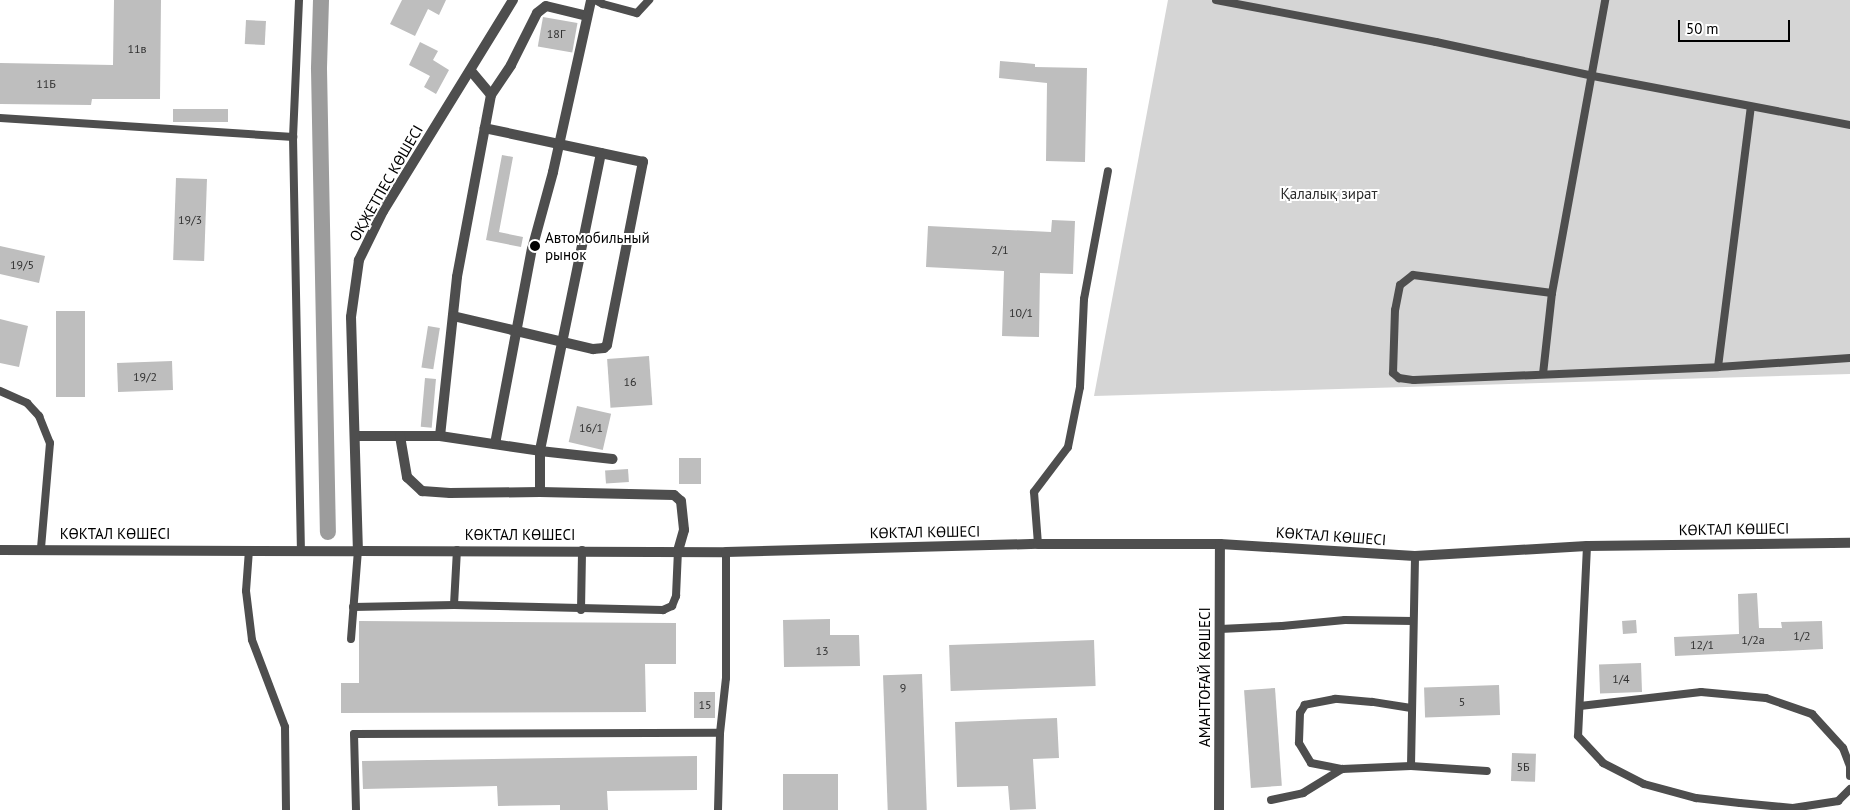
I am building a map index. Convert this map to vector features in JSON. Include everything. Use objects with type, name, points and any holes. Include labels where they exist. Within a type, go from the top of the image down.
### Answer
[{"type":"street","name":"ОҚЖЕТПЕС КӨШЕСІ","points":[[358,551],[351,317],[359,260],[383,211],[513,0]]},
{"type":"street","points":[[495,444],[532,249],[559,142],[591,0]]},
{"type":"street","points":[[440,436],[457,277],[491,95],[511,66],[537,13],[546,6],[587,16]]},
{"type":"street","points":[[471,70],[491,95]]},
{"type":"street","points":[[453,316],[563,343],[593,349],[604,348],[607,345],[643,162],[559,142],[485,128]]},
{"type":"street","points":[[540,492],[540,450],[601,153]]},
{"type":"street","points":[[355,436],[440,436],[613,459]]},
{"type":"street","points":[[400,436],[407,477],[422,491],[450,493],[540,492],[674,495],[681,501],[684,530],[678,551]]},
{"type":"street","name":"КӨКТАЛ КӨШЕСІ","points":[[0,550],[301,549],[358,551],[582,550],[726,552],[1038,544],[1220,544],[1415,556],[1587,546],[1850,543]]},
{"type":"street","name":"АМАНТОҒАЙ КӨШЕСІ","points":[[1219,810],[1220,544]]},
{"type":"lane","points":[[300,0],[293,137],[301,549]]},
{"type":"lane","points":[[595,0],[638,13],[649,0]]},
{"type":"lane","points":[[1216,0],[1436,42],[1593,76],[1850,125]]},
{"type":"lane","points":[[1543,374],[1552,293],[1593,76],[1605,0]]},
{"type":"lane","points":[[1718,367],[1752,107]]},
{"type":"lane","points":[[0,118],[293,137]]},
{"type":"lane","points":[[1038,544],[1034,492],[1068,447],[1080,387],[1084,299],[1108,171]]},
{"type":"lane","points":[[1552,293],[1413,275],[1400,286],[1395,310],[1393,373],[1399,378],[1414,380],[1718,367],[1850,358]]},
{"type":"lane","points":[[0,391],[27,404],[40,416],[50,443],[40,549]]},
{"type":"lane","points":[[1587,546],[1578,736],[1603,763],[1644,784],[1696,798],[1793,808],[1838,800],[1850,789]]},
{"type":"lane","points":[[249,550],[246,591],[252,640],[285,727],[286,810]]},
{"type":"lane","points":[[454,605],[457,550]]},
{"type":"lane","points":[[581,610],[582,550]]},
{"type":"lane","points":[[351,639],[358,551]]},
{"type":"lane","points":[[353,607],[454,605],[581,610],[663,610],[672,606],[676,596],[678,551]]},
{"type":"lane","points":[[718,810],[720,732],[726,678],[726,552]]},
{"type":"lane","points":[[1412,766],[1411,708],[1415,556]]},
{"type":"lane","points":[[1220,628],[1282,626],[1345,620],[1414,621]]},
{"type":"lane","points":[[1580,706],[1701,692],[1766,698],[1812,714],[1842,748],[1850,766],[1850,776]]},
{"type":"lane","points":[[1411,708],[1335,699],[1305,705],[1300,713],[1299,743],[1312,763],[1342,768],[1412,766],[1487,771]]},
{"type":"lane","points":[[356,810],[354,734],[720,732]]},
{"type":"lane","points":[[1271,800],[1303,793],[1342,768]]},
{"type":"green space","name":"Қалалық зират","points":[[1168,0],[1850,0],[1850,374],[1094,396]]},
{"type":"building","points":[[114,0],[161,0],[160,99],[92,99],[91,105],[0,104],[0,63],[113,65]]},
{"type":"building","points":[[402,0],[446,0],[439,15],[428,9],[415,36],[390,24]]},
{"type":"building","points":[[543,17],[577,23],[572,53],[538,47]]},
{"type":"building","points":[[246,20],[266,21],[265,45],[245,44]]},
{"type":"building","points":[[420,42],[438,51],[433,60],[449,70],[436,94],[424,87],[430,76],[409,65]]},
{"type":"building","points":[[1000,61],[1035,64],[1035,67],[1087,68],[1085,162],[1046,161],[1047,83],[999,78]]},
{"type":"building","points":[[173,109],[228,109],[228,122],[173,122]]},
{"type":"building","points":[[502,155],[513,157],[499,232],[523,237],[521,247],[486,240]]},
{"type":"building","points":[[176,178],[207,179],[204,261],[173,260]]},
{"type":"building","points":[[1052,220],[1075,221],[1073,274],[1040,273],[1039,337],[1002,336],[1004,271],[926,267],[928,226],[1051,232]]},
{"type":"building","points":[[0,246],[45,256],[39,283],[0,274]]},
{"type":"building","points":[[56,311],[85,311],[85,397],[56,397]]},
{"type":"building","points":[[0,319],[28,326],[19,367],[0,363]]},
{"type":"building","points":[[428,326],[440,328],[433,369],[421,367]]},
{"type":"building","points":[[649,356],[652,405],[611,408],[607,359]]},
{"type":"building","points":[[172,361],[173,390],[118,392],[117,363]]},
{"type":"building","points":[[425,378],[436,379],[432,428],[421,427]]},
{"type":"building","points":[[577,406],[611,414],[603,450],[569,442]]},
{"type":"building","points":[[679,458],[701,458],[701,484],[679,484]]},
{"type":"building","points":[[628,469],[629,482],[606,484],[605,471]]},
{"type":"building","points":[[1757,593],[1759,628],[1782,628],[1781,622],[1822,621],[1823,649],[1675,656],[1674,637],[1739,634],[1738,594]]},
{"type":"building","points":[[830,619],[830,635],[859,635],[860,666],[784,667],[783,620]]},
{"type":"building","points":[[1636,620],[1637,633],[1623,634],[1622,621]]},
{"type":"building","points":[[359,621],[676,623],[676,664],[645,664],[646,712],[341,713],[341,683],[359,683]]},
{"type":"building","points":[[1094,640],[1096,686],[951,691],[949,645]]},
{"type":"building","points":[[1641,663],[1642,692],[1600,693],[1599,664]]},
{"type":"building","points":[[922,674],[927,810],[888,810],[883,675]]},
{"type":"building","points":[[1499,685],[1500,715],[1425,718],[1424,688]]},
{"type":"building","points":[[1275,688],[1282,786],[1251,788],[1244,690]]},
{"type":"building","points":[[694,692],[715,692],[715,718],[694,718]]},
{"type":"building","points":[[1057,718],[1059,758],[1033,759],[1036,809],[1010,810],[1008,786],[957,787],[955,722]]},
{"type":"building","points":[[1512,753],[1536,754],[1535,782],[1511,781]]},
{"type":"building","points":[[697,756],[697,790],[607,791],[608,810],[560,810],[560,805],[498,806],[497,786],[363,789],[362,761]]},
{"type":"building","points":[[783,774],[838,774],[838,810],[783,810]]},
{"type":"waterway","points":[[321,0],[319,69],[328,532]]},
{"type":"place","name":"Автомобильный рынок","points":[[535,246]]}]
